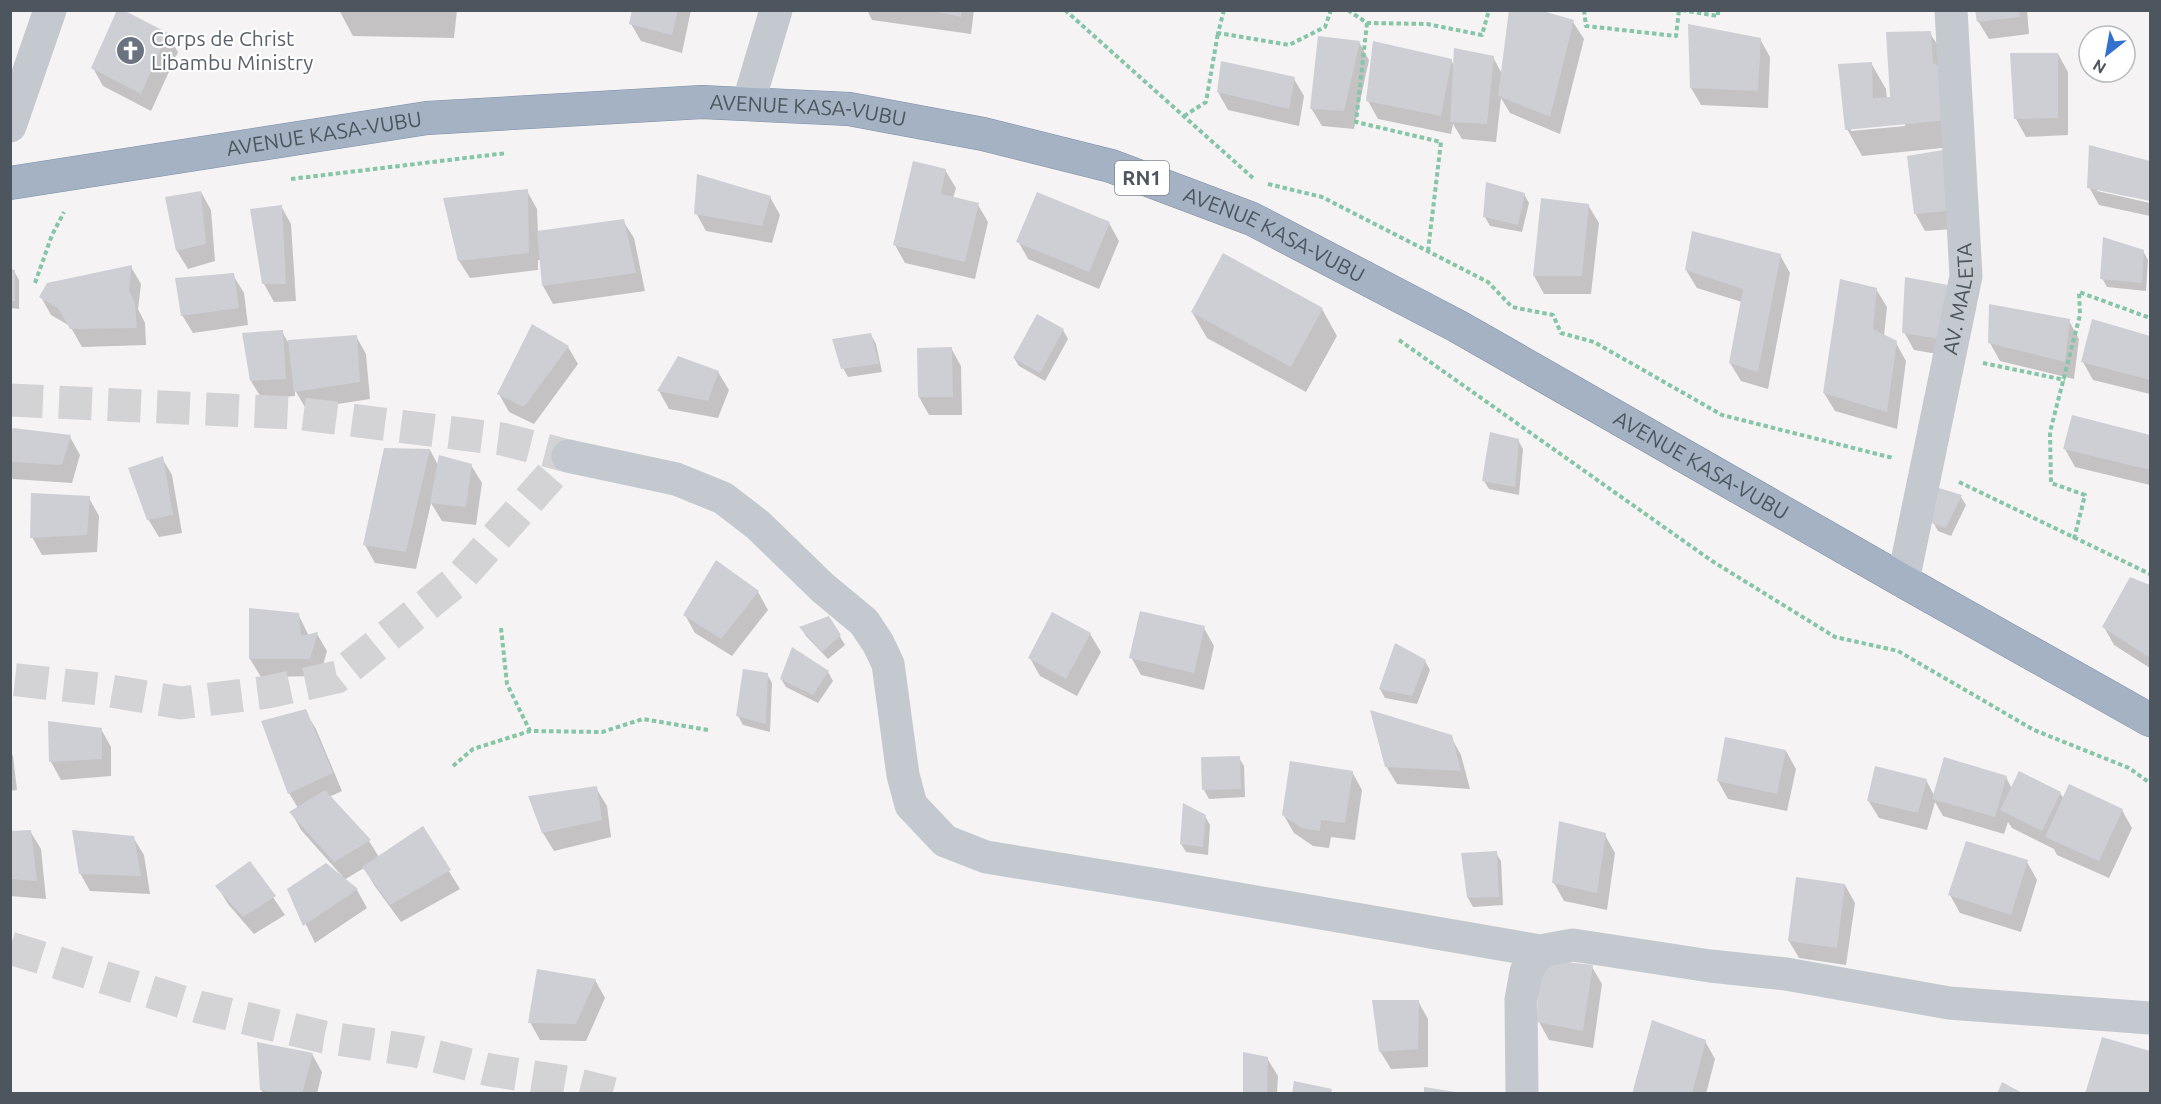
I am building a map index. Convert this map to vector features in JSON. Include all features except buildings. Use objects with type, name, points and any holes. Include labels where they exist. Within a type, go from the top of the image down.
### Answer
[{"type":"highway","name":"AVENUE KASA-VUBU","points":[[10,183],[427,118],[702,102],[849,109],[983,134],[1111,166],[1252,219],[1457,326],[2151,720]]},
{"type":"street","points":[[10,126],[50,10]]},
{"type":"street","points":[[748,104],[776,10]]},
{"type":"street","name":"AV. MALETA","points":[[1903,581],[1966,276],[1951,10]]},
{"type":"street","points":[[568,456],[676,479],[723,498],[758,525],[823,588],[864,622],[888,664],[903,775],[911,805],[945,841],[986,857],[1540,951],[1573,945],[1710,966],[1786,974],[1949,1003],[2151,1018]]},
{"type":"street","points":[[1522,1094],[1521,1000],[1526,972],[1540,951]]},
{"type":"path","points":[[1065,10],[1256,181]]},
{"type":"path","points":[[1184,116],[1206,102],[1224,10]]},
{"type":"path","points":[[1218,33],[1288,45],[1325,27],[1330,10]]},
{"type":"path","points":[[1348,10],[1367,23],[1427,24],[1482,35],[1490,10]]},
{"type":"path","points":[[1584,10],[1586,26],[1676,36],[1681,10],[1718,16],[1718,10]]},
{"type":"path","points":[[1367,23],[1356,122],[1441,142],[1428,251]]},
{"type":"path","points":[[282,180],[507,153]]},
{"type":"path","points":[[1267,184],[1322,197],[1488,282],[1512,308],[1553,315],[1561,333],[1594,342],[1722,415],[1926,466],[2151,574]]},
{"type":"path","points":[[35,283],[52,235],[67,205]]},
{"type":"path","points":[[2074,539],[2085,495],[2051,483],[2050,432],[2080,315],[2079,292],[2151,318]]},
{"type":"path","points":[[1398,339],[1712,561],[1835,637],[1898,651],[2034,730],[2128,768],[2151,783]]},
{"type":"path","points":[[1975,361],[2064,380]]},
{"type":"path","points":[[501,628],[507,684],[530,731]]},
{"type":"path","points":[[453,766],[473,749],[530,731],[602,732],[643,720],[708,730]]},
{"type":"tunnel","points":[[10,400],[295,413],[502,439],[568,456],[459,579],[337,677],[268,692],[181,703],[99,689],[10,679]]},
{"type":"tunnel","points":[[10,948],[199,1007],[324,1037],[415,1051],[490,1070],[566,1082],[615,1094]]},
{"type":"place","name":"Corps de Christ Libambu Ministry","points":[[130,51]]}]
